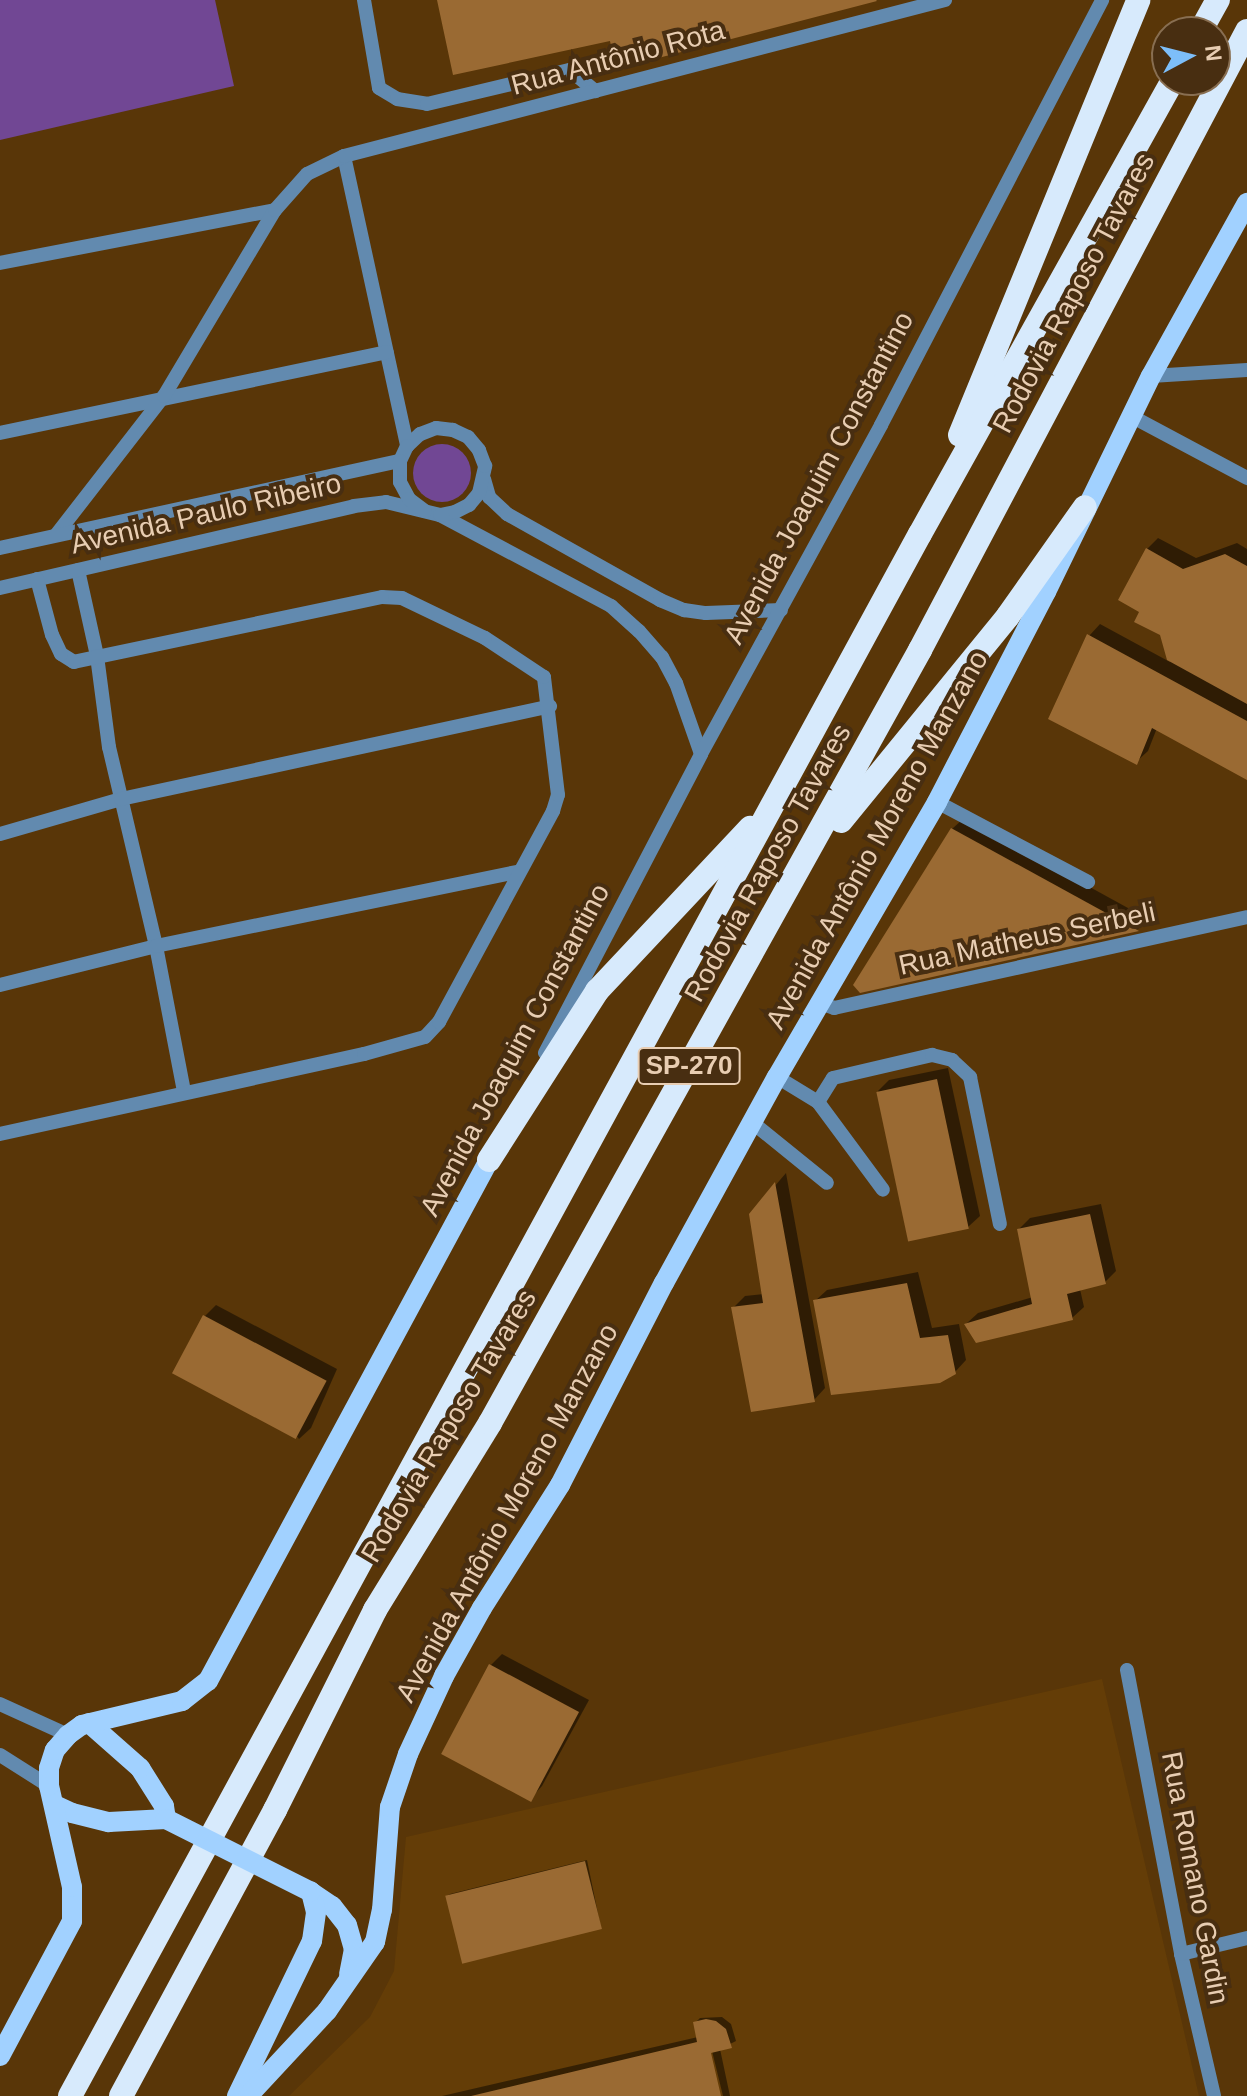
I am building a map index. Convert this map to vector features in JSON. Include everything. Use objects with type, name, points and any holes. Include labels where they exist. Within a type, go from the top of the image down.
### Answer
[{"type":"highway","points":[[920,534],[1138,0]]},
{"type":"highway","name":"Rodovia Raposo Tavares","points":[[121,2096],[275,1810],[375,1610],[490,1423],[920,650],[1247,31]]},
{"type":"highway","name":"Rodovia Raposo Tavares","points":[[70,2096],[771,806],[1164,96]]},
{"type":"highway","points":[[706,1036],[854,801],[1008,616],[1085,507]]},
{"type":"highway","points":[[489,1160],[597,991],[771,806]]},
{"type":"main road","name":"Avenida Antônio Moreno Manzano","points":[[248,2096],[327,2011],[375,1942],[382,1910],[390,1807],[408,1754],[444,1676],[482,1608],[560,1485],[664,1283],[777,1077],[937,802],[1046,592],[1151,376],[1247,203]]},
{"type":"main road","name":"Avenida Joaquim Constantino","points":[[68,1735],[89,1723],[182,1701],[208,1681],[489,1160]]},
{"type":"main road","points":[[52,1796],[90,1819],[109,1822],[166,1819],[164,1806],[140,1768],[89,1723]]},
{"type":"main road","points":[[0,2056],[72,1921],[72,1887],[52,1796],[52,1759],[68,1735]]},
{"type":"main road","name":"Avenida Antônio Moreno Manzano","points":[[166,1819],[311,1892],[332,1906],[352,1937],[355,1961],[348,1979]]},
{"type":"main road","points":[[237,2096],[312,1941],[316,1912],[311,1892]]},
{"type":"street","points":[[364,0],[379,88],[397,99],[427,104],[570,70],[595,91]]},
{"type":"street","name":"Rua Antônio Rota","points":[[275,210],[307,174],[344,156],[945,0]]},
{"type":"street","name":"Avenida Joaquim Constantino","points":[[489,1160],[1102,0]]},
{"type":"street","points":[[344,156],[407,446]]},
{"type":"street","points":[[0,263],[275,210]]},
{"type":"street","points":[[56,535],[164,396],[275,210]]},
{"type":"street","points":[[0,433],[164,396],[387,352]]},
{"type":"street","points":[[1151,376],[1247,370]]},
{"type":"street","points":[[1131,416],[1247,478]]},
{"type":"street","points":[[484,479],[469,505],[432,513],[409,499],[400,482],[400,461],[407,446],[428,431],[453,430],[468,437],[479,450],[485,466],[484,479],[489,497],[507,514],[660,600],[684,610],[706,613],[781,610]]},
{"type":"street","points":[[0,548],[400,461]]},
{"type":"street","name":"Avenida Paulo Ribeiro","points":[[0,588],[354,506],[386,502],[432,513],[611,606],[662,657],[676,683],[701,754]]},
{"type":"street","points":[[78,570],[97,656],[109,747],[156,946],[184,1092]]},
{"type":"street","points":[[0,1134],[425,1037],[439,1022],[558,795],[550,706],[544,677],[538,670],[485,638],[395,596],[74,662],[61,654],[37,579]]},
{"type":"street","points":[[0,834],[121,799],[550,706]]},
{"type":"street","points":[[937,802],[1088,882]]},
{"type":"street","points":[[0,985],[156,946],[518,872]]},
{"type":"street","name":"Rua Matheus Serbeli","points":[[819,1003],[834,1008],[1247,917]]},
{"type":"street","points":[[818,1102],[833,1078],[932,1055],[952,1060],[970,1077],[1000,1224]]},
{"type":"street","points":[[777,1077],[818,1102],[883,1190]]},
{"type":"street","points":[[753,1123],[827,1183]]},
{"type":"street","name":"Rua Romano Gardin","points":[[1127,1670],[1181,1954],[1214,2096]]},
{"type":"street","points":[[0,1704],[68,1735]]},
{"type":"street","points":[[0,1755],[52,1796]]},
{"type":"street","points":[[1181,1954],[1247,1938]]},
{"type":"shaded area","points":[[0,0],[215,0],[234,86],[0,140]]},
{"type":"shaded area","points":[[442,444],[462,453],[471,473],[462,493],[442,502],[422,493],[413,473],[422,453]]},
{"type":"shaded area","points":[[1102,1679],[1199,2096],[289,2096],[370,2017],[394,1971],[406,1837]]},
{"type":"building","points":[[437,0],[877,1],[616,69],[610,41],[453,75]]},
{"type":"building","points":[[1146,548],[1183,569],[1225,554],[1247,566],[1247,704],[1167,660],[1160,635],[1134,622],[1139,612],[1118,600]]},
{"type":"building","points":[[1087,634],[1247,721],[1247,780],[1152,728],[1137,765],[1048,719]]},
{"type":"building","points":[[951,828],[1139,931],[860,993],[853,985]]},
{"type":"building","points":[[937,1079],[969,1229],[908,1242],[876,1092]]},
{"type":"building","points":[[775,1182],[815,1402],[751,1412],[731,1307],[763,1303],[749,1214]]},
{"type":"building","points":[[1090,1214],[1106,1284],[1067,1294],[1073,1320],[976,1343],[964,1324],[1032,1304],[1017,1229]]},
{"type":"building","points":[[907,1283],[920,1338],[948,1335],[956,1374],[940,1383],[831,1395],[813,1300]]},
{"type":"building","points":[[203,1315],[327,1381],[296,1439],[172,1373]]},
{"type":"building","points":[[489,1664],[579,1712],[531,1802],[441,1754]]},
{"type":"building","points":[[585,1861],[602,1929],[462,1964],[445,1896]]},
{"type":"building","points":[[706,2019],[716,2021],[726,2029],[732,2048],[711,2053],[721,2096],[471,2096],[697,2042],[693,2022]]}]
